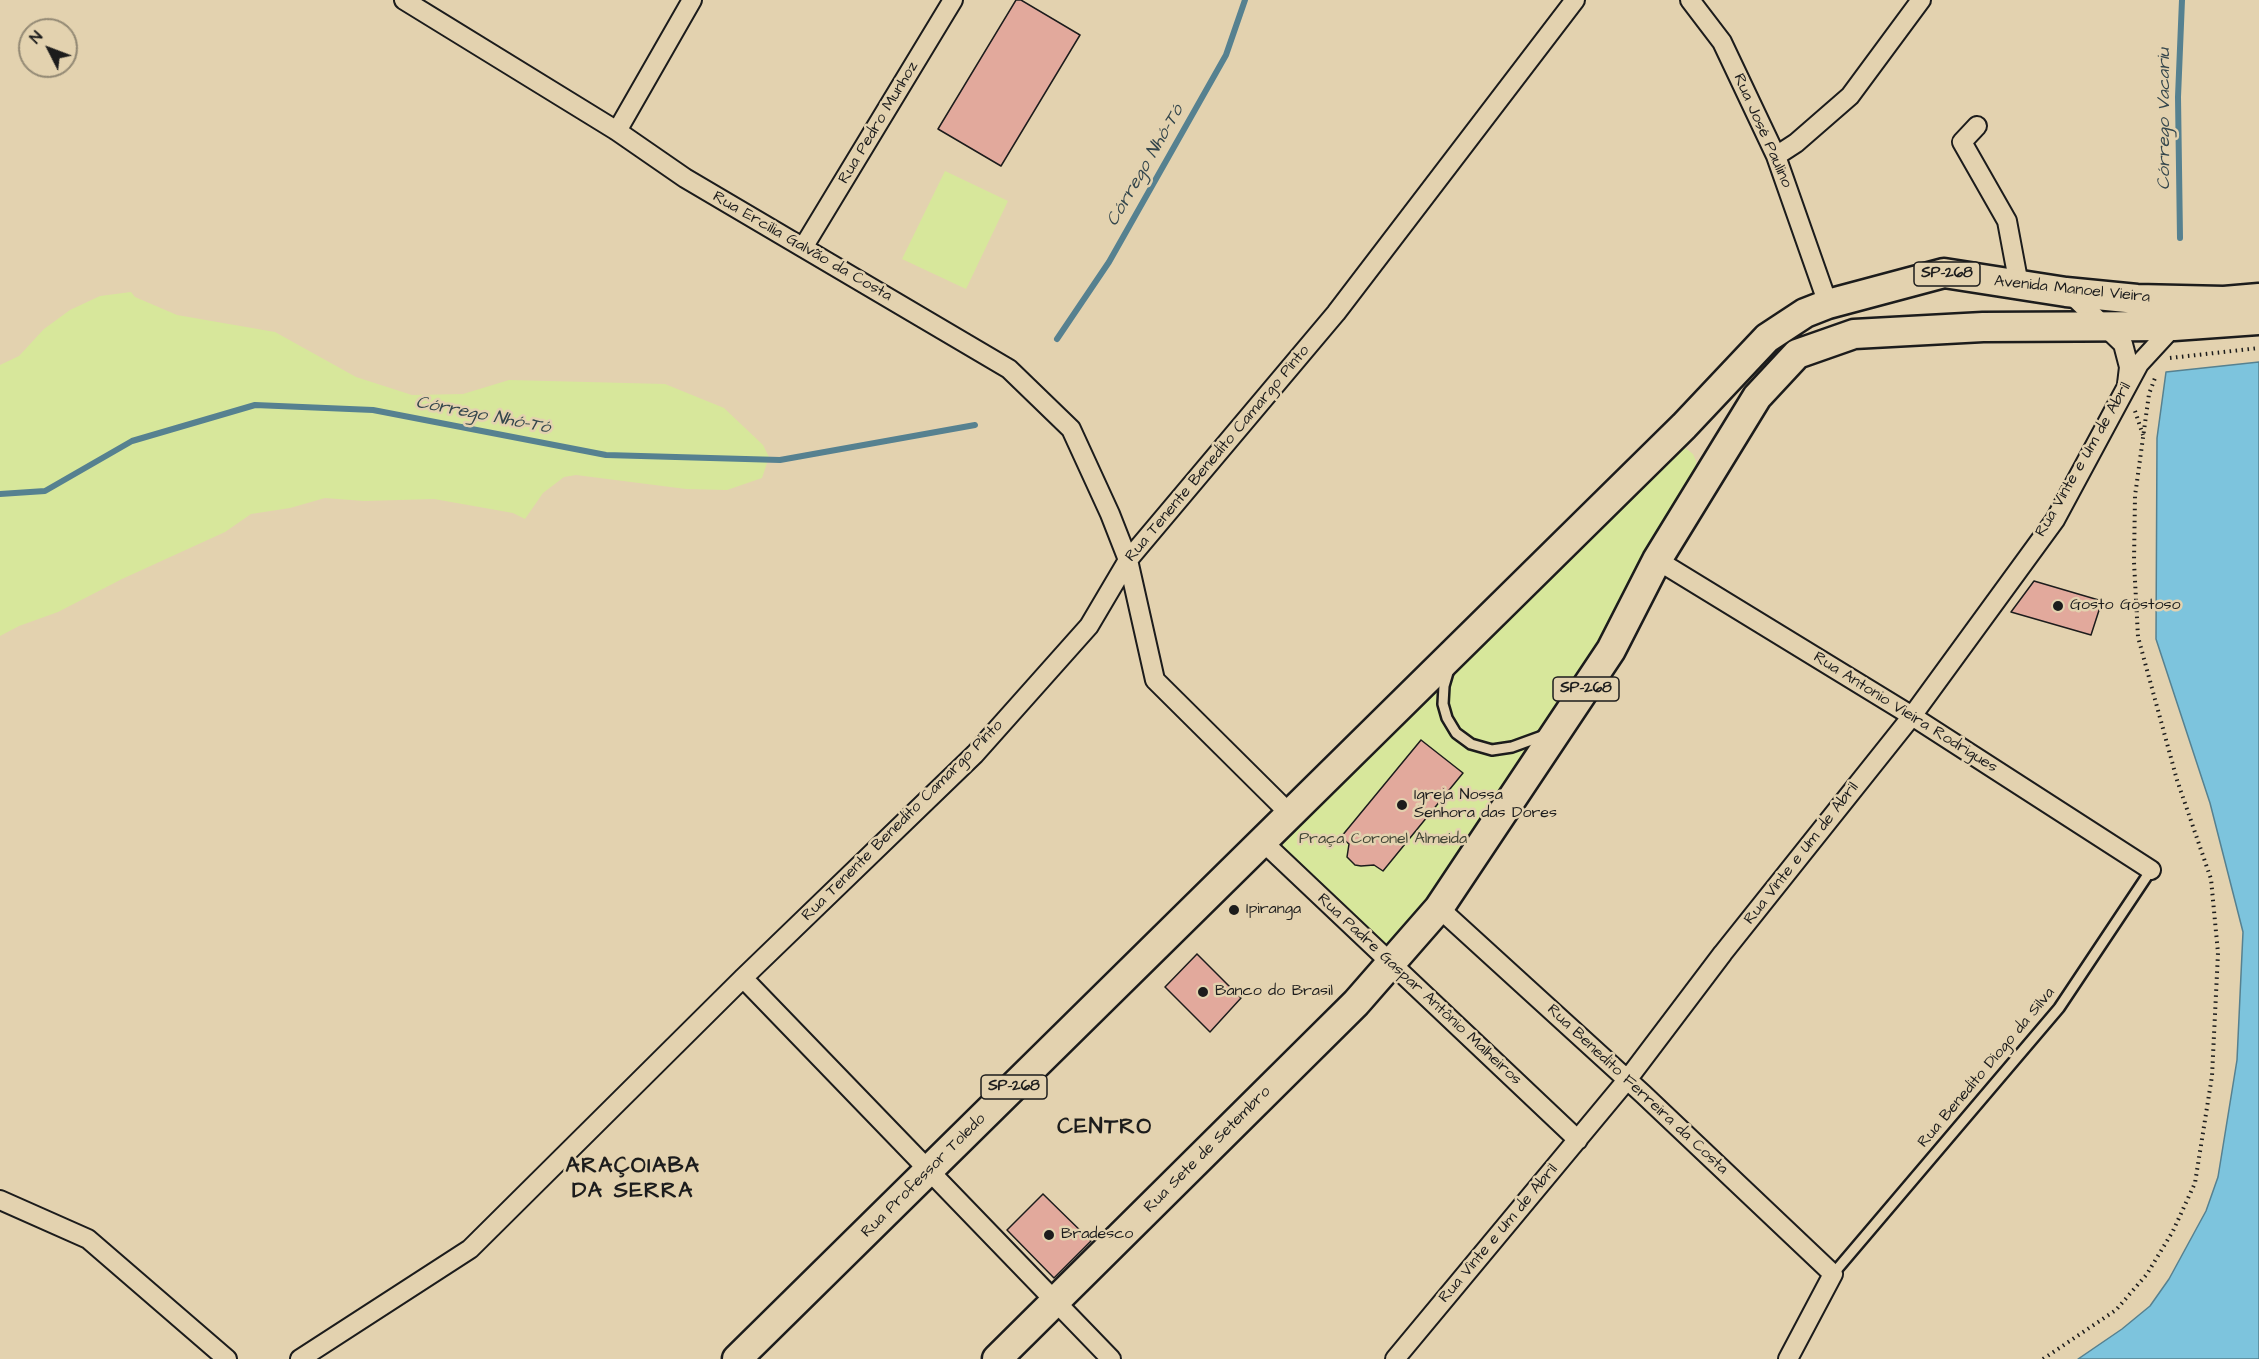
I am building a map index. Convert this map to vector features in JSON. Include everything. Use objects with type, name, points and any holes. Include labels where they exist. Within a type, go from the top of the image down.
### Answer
[{"type":"main road","name":"Avenida Manoel Vieira","points":[[1458,648],[1684,426],[1767,338],[1804,313],[1828,304],[1944,273],[2006,284],[2137,299],[2224,301],[2259,298]]},
{"type":"main road","points":[[1983,327],[1997,318],[2004,308],[2006,299],[2002,288],[2006,284]]},
{"type":"main road","name":"Avenida Manoel Vieira","points":[[1657,560],[1757,397],[1797,354],[1854,334],[1983,327],[2174,326],[2259,320]]},
{"type":"main road","name":"SP-268","points":[[1391,964],[1439,908],[1562,725],[1611,650],[1657,560]]},
{"type":"main road","name":"SP-268","points":[[1290,814],[1458,648]]},
{"type":"main road","name":"Rua Professor Toledo","points":[[737,1359],[1290,814]]},
{"type":"main road","name":"Rua Sete de Setembro","points":[[997,1359],[1356,1003],[1391,964]]},
{"type":"street","points":[[616,131],[692,0]]},
{"type":"street","name":"Rua Pedro Munhoz","points":[[804,246],[953,0]]},
{"type":"street","name":"Rua Tenente Benedito Camargo Pinto","points":[[300,1359],[470,1249],[743,978],[975,754],[1089,626],[1128,560],[1336,313],[1575,0]]},
{"type":"street","name":"Rua José Paulino","points":[[1690,0],[1722,42],[1776,156],[1828,304]]},
{"type":"street","points":[[1776,156],[1796,143],[1850,96],[1921,0]]},
{"type":"street","name":"Rua Ercilia Galvão da Costa","points":[[413,2],[616,131],[685,178],[804,246],[1009,369],[1071,429],[1110,514],[1128,560],[1155,680],[1290,814]]},
{"type":"street","points":[[1977,126],[1962,142],[2007,222],[2006,284]]},
{"type":"street","points":[[2066,292],[2078,300],[2123,344],[2129,367],[2127,386]]},
{"type":"street","name":"Rua Vinte e Um de Abril","points":[[1395,1359],[1627,1080],[1724,953],[1912,716],[2055,520],[2139,364],[2174,326]]},
{"type":"street","name":"Rua Antonio Vieira Rodrigues","points":[[1657,560],[1912,716],[2151,870]]},
{"type":"street","name":"Rua Padre Gaspar Antônio Malheiros","points":[[1262,840],[1578,1140]]},
{"type":"street","name":"Rua Benedito Ferreira da Costa","points":[[1439,908],[1627,1080],[1833,1274]]},
{"type":"street","points":[[743,978],[1111,1359]]},
{"type":"street","points":[[0,1200],[88,1239],[227,1359]]},
{"type":"street","points":[[1788,1359],[1833,1274]]},
{"type":"lane","points":[[1458,648],[1444,686],[1443,704],[1447,718],[1456,733],[1472,744],[1492,750],[1512,747],[1536,739],[1562,725]]},
{"type":"lane","name":"Rua Benedito Diogo da Silva","points":[[1833,1274],[2059,1008],[2151,870]]},
{"type":"path","points":[[2161,360],[2259,348]]},
{"type":"path","points":[[2043,1359],[2116,1310],[2152,1266],[2173,1232],[2195,1183],[2212,1076],[2218,953],[2211,879],[2177,780],[2138,637],[2134,562],[2135,496],[2150,394],[2157,371]]},
{"type":"green space","points":[[945,171],[1008,201],[966,289],[902,259]]},
{"type":"green space","points":[[131,292],[135,297],[177,315],[275,332],[356,377],[412,395],[463,394],[509,380],[665,384],[724,408],[763,445],[769,457],[762,478],[727,490],[686,489],[576,475],[564,477],[543,493],[525,519],[513,513],[434,499],[364,501],[325,498],[290,508],[251,514],[225,532],[122,579],[58,612],[19,626],[0,636],[0,365],[19,356],[44,329],[70,310],[100,296]]},
{"type":"green space","name":"Praça Coronel Almeida","points":[[1680,444],[1693,454],[1696,461],[1696,472],[1645,574],[1390,957],[1268,840]]},
{"type":"water","points":[[2259,362],[2259,1359],[2078,1359],[2122,1329],[2150,1306],[2169,1279],[2206,1211],[2218,1177],[2237,1060],[2243,932],[2210,803],[2156,639],[2157,438],[2166,372]]},
{"type":"building","points":[[1016,0],[1021,0],[1080,35],[1001,166],[938,129]]},
{"type":"building","name":"Gosto Gostoso","points":[[2034,581],[2102,601],[2091,635],[2011,612]]},
{"type":"building","name":"Igreja Nossa Senhora das Dores","points":[[1421,740],[1463,773],[1383,871],[1374,865],[1355,865],[1347,857],[1349,844],[1341,837]]},
{"type":"building","name":"Banco do Brasil","points":[[1197,954],[1241,998],[1210,1032],[1165,987]]},
{"type":"building","name":"Bradesco","points":[[1043,1194],[1091,1241],[1054,1278],[1007,1230]]},
{"type":"waterway","name":"Córrego Nhó-Tó","points":[[1057,339],[1109,262],[1226,55],[1245,0]]},
{"type":"waterway","name":"Córrego Vacariu","points":[[2180,238],[2178,97],[2182,0]]},
{"type":"waterway","name":"Córrego Nhó-Tó","points":[[0,494],[45,491],[132,441],[255,405],[373,410],[606,455],[780,460],[975,425]]},
{"type":"place","name":"Gosto Gostoso","points":[[2058,606]]},
{"type":"place","name":"Igreja Nossa Senhora das Dores","points":[[1402,805]]},
{"type":"place","name":"Ipiranga","points":[[1234,910]]},
{"type":"place","name":"Banco do Brasil","points":[[1203,992]]},
{"type":"place","name":"Bradesco","points":[[1049,1235]]},
{"type":"district","name":"CENTRO","points":[[1105,1128]]},
{"type":"district","name":"ARAÇOIABA DA SERRA","points":[[633,1180]]}]
